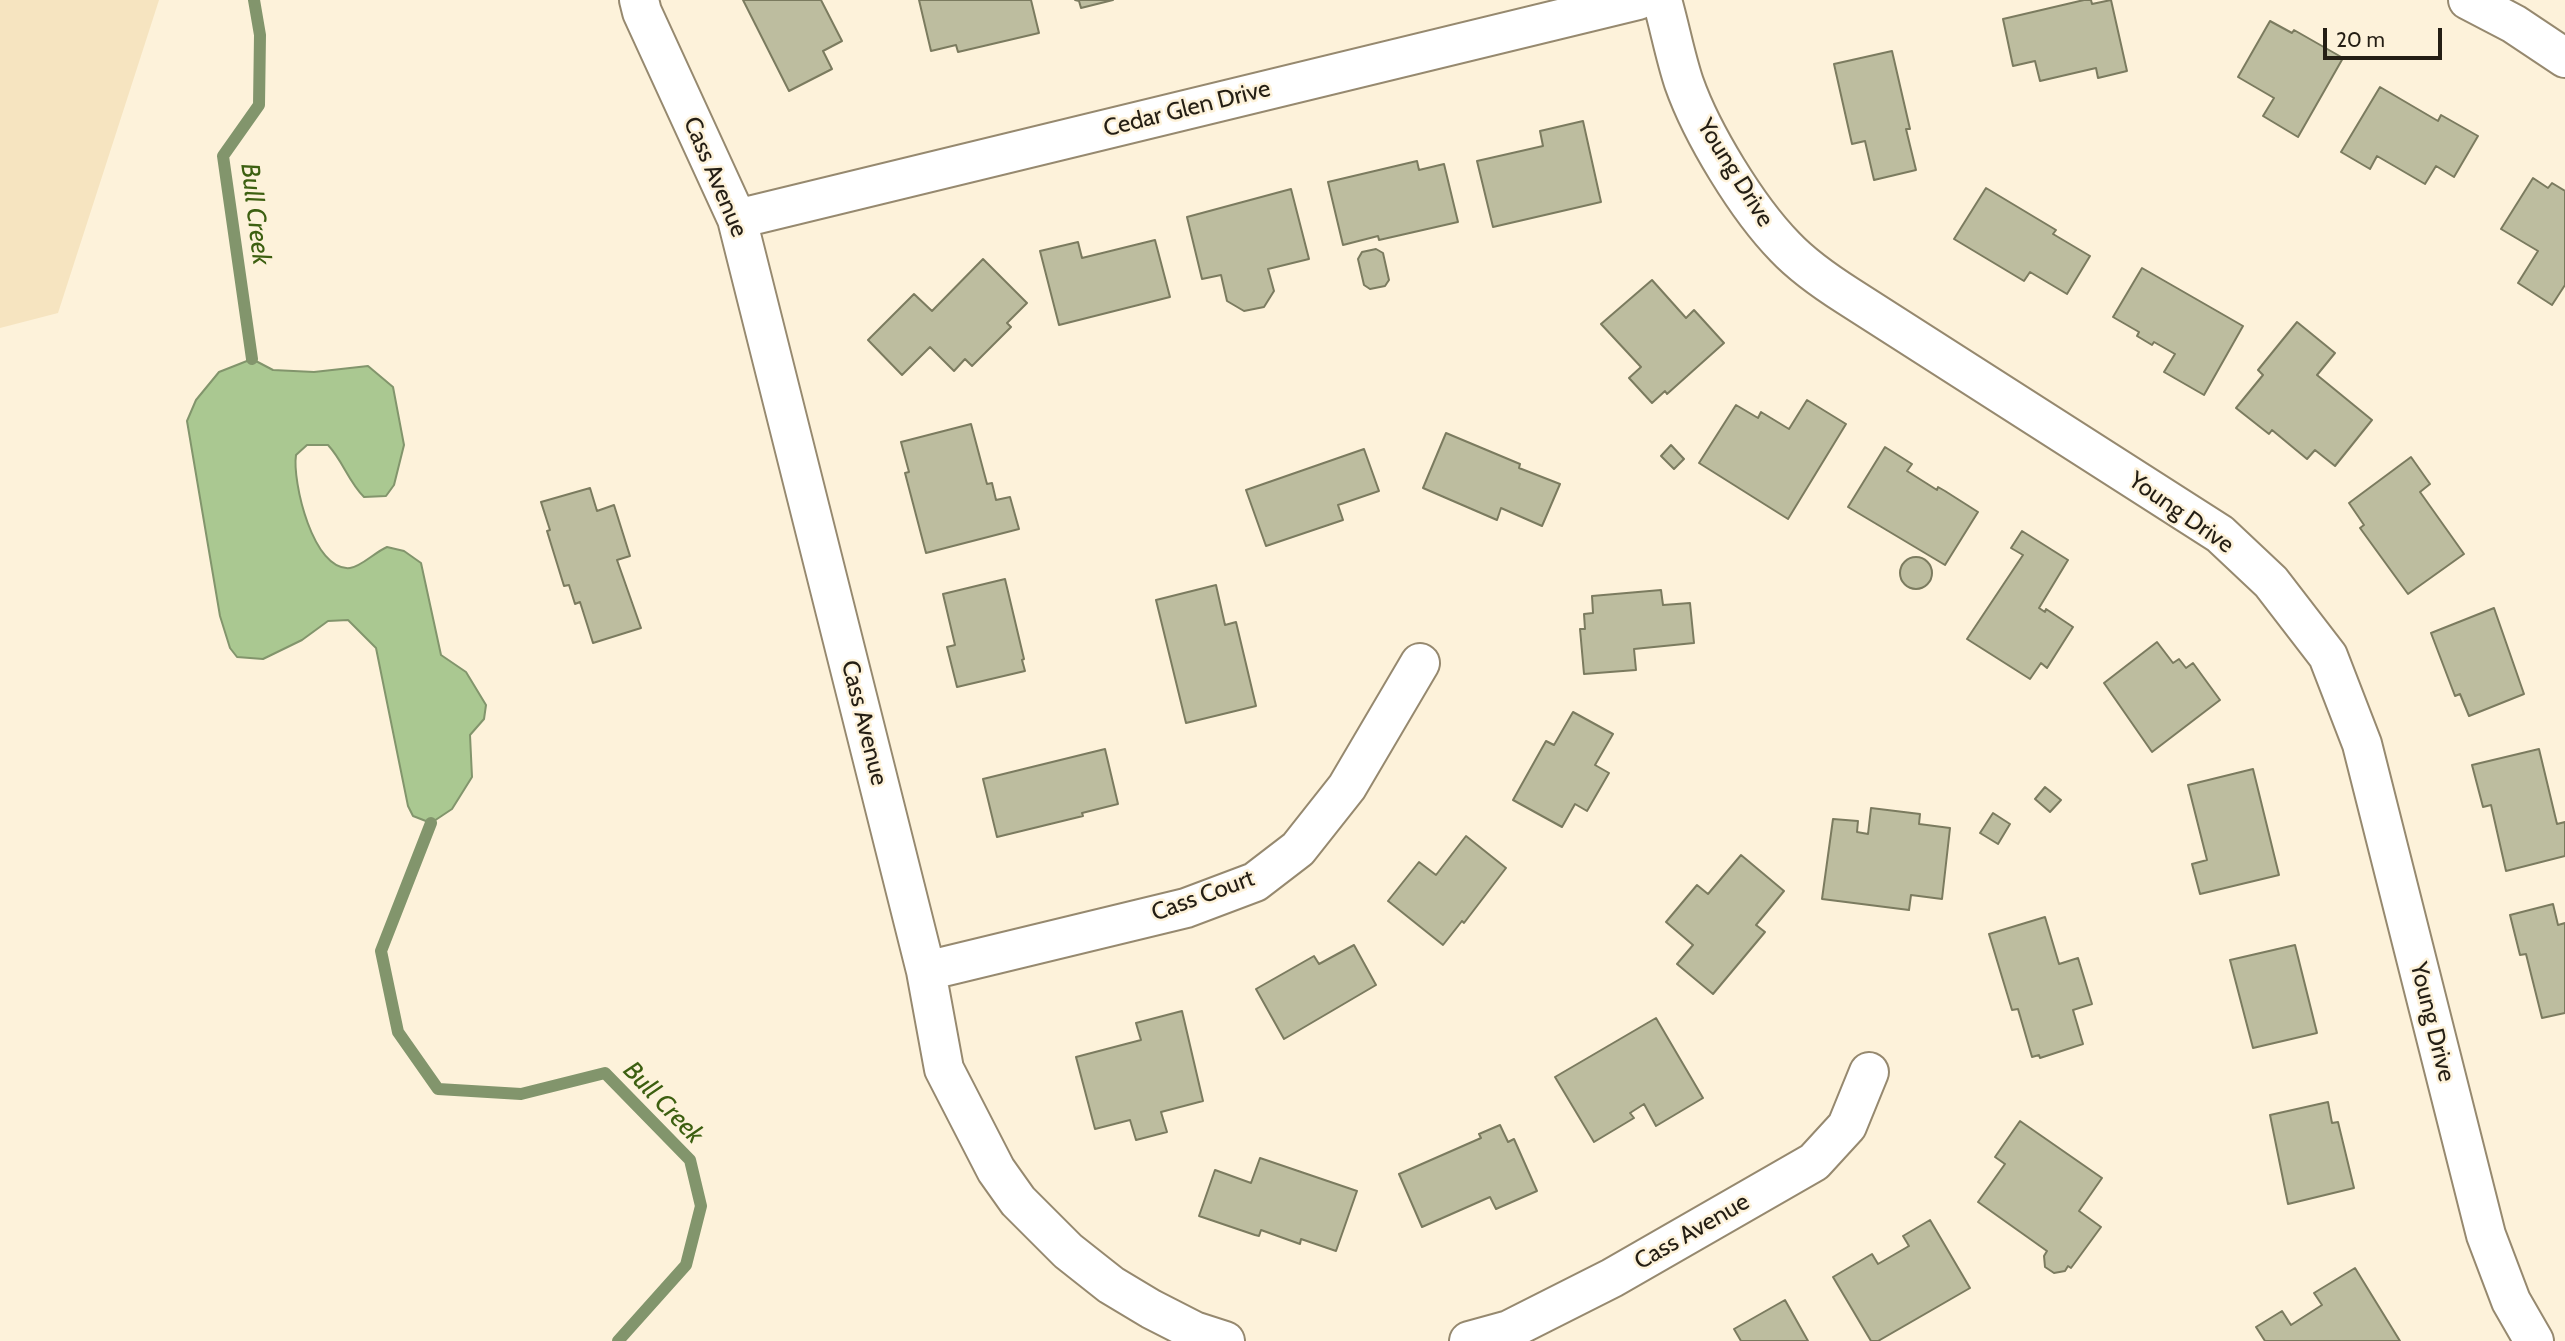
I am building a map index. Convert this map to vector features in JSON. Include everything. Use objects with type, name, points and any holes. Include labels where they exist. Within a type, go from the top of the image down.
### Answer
[{"type":"street","name":"Cass Avenue","points":[[639,0],[642,12],[737,219],[926,971],[944,1069],[996,1170],[1018,1201],[1068,1251],[1111,1285],[1151,1309],[1194,1331],[1225,1341]]},
{"type":"street","name":"Cedar Glen Drive","points":[[737,219],[1638,0]]},
{"type":"street","name":"Young Drive","points":[[1662,0],[1685,83],[1698,116],[1722,163],[1786,248],[1848,296],[2220,534],[2271,582],[2328,656],[2362,744],[2486,1235],[2511,1301],[2535,1341]]},
{"type":"street","points":[[2468,0],[2525,13],[2565,58]]},
{"type":"street","name":"Cass Court","points":[[926,971],[1186,908],[1255,881],[1298,849],[1348,787],[1420,663]]},
{"type":"street","name":"Cass Avenue","points":[[1469,1341],[1509,1329],[1612,1278],[1814,1162],[1847,1126],[1869,1072]]},
{"type":"shaded area","points":[[0,0],[159,0],[58,313],[0,328]]},
{"type":"shaded area","points":[[252,359],[273,370],[314,372],[368,366],[393,387],[404,445],[394,485],[386,496],[364,497],[328,445],[307,445],[296,455],[296,467],[308,523],[325,556],[337,565],[350,568],[387,547],[404,551],[421,563],[441,655],[466,672],[486,705],[484,719],[470,735],[472,777],[452,809],[431,823],[413,816],[408,806],[376,648],[348,620],[328,621],[302,640],[263,659],[237,657],[230,648],[220,616],[187,421],[196,400],[219,372]]},
{"type":"building","points":[[743,0],[821,0],[842,41],[823,51],[832,69],[789,91]]},
{"type":"building","points":[[919,0],[1031,0],[1039,33],[958,52],[956,45],[931,51]]},
{"type":"building","points":[[1075,0],[1113,0],[1081,8],[1079,1]]},
{"type":"building","points":[[2091,0],[2092,4],[2111,0],[2127,71],[2098,78],[2096,68],[2040,81],[2035,61],[2013,66],[2003,19]]},
{"type":"building","points":[[2270,21],[2292,33],[2294,30],[2343,58],[2298,137],[2263,116],[2274,98],[2238,77]]},
{"type":"building","points":[[1892,51],[1910,129],[1906,129],[1916,170],[1874,180],[1865,141],[1852,144],[1834,64]]},
{"type":"building","points":[[2380,87],[2438,121],[2441,115],[2478,136],[2454,177],[2436,166],[2425,184],[2377,156],[2370,169],[2341,152]]},
{"type":"building","points":[[1583,121],[1601,202],[1493,227],[1477,161],[1543,146],[1540,131]]},
{"type":"building","points":[[1417,161],[1419,170],[1444,164],[1458,222],[1379,240],[1378,236],[1343,245],[1328,182]]},
{"type":"building","points":[[2533,178],[2548,188],[2552,183],[2565,191],[2565,285],[2552,305],[2518,283],[2538,251],[2501,229]]},
{"type":"building","points":[[1986,188],[2056,230],[2053,234],[2090,256],[2067,294],[2030,272],[2024,281],[1954,239]]},
{"type":"building","points":[[1291,189],[1309,259],[1268,269],[1274,291],[1264,307],[1244,311],[1227,301],[1221,275],[1202,279],[1187,217]]},
{"type":"building","points":[[1155,240],[1170,297],[1059,325],[1040,251],[1078,242],[1082,258]]},
{"type":"building","points":[[1376,249],[1383,253],[1389,280],[1385,286],[1370,289],[1364,285],[1358,259],[1362,252]]},
{"type":"building","points":[[983,259],[1027,303],[1007,323],[1011,327],[972,366],[965,359],[954,371],[930,347],[902,375],[868,340],[914,294],[932,311]]},
{"type":"building","points":[[2142,268],[2243,326],[2204,395],[2164,372],[2175,354],[2154,342],[2152,345],[2137,336],[2139,332],[2113,317]]},
{"type":"building","points":[[1652,280],[1686,318],[1694,310],[1724,343],[1667,394],[1665,391],[1652,403],[1629,378],[1641,367],[1601,324]]},
{"type":"building","points":[[2297,322],[2335,353],[2317,375],[2372,420],[2335,466],[2315,450],[2307,459],[2272,430],[2269,434],[2236,408],[2263,375],[2258,370]]},
{"type":"building","points":[[1807,400],[1846,424],[1788,519],[1699,463],[1736,405],[1758,418],[1761,412],[1789,429]]},
{"type":"building","points":[[971,424],[987,484],[992,483],[996,500],[1010,497],[1019,529],[926,553],[905,473],[909,472],[901,442]]},
{"type":"building","points":[[1446,433],[1520,464],[1519,468],[1560,484],[1542,526],[1501,508],[1497,520],[1423,488]]},
{"type":"building","points":[[1671,445],[1684,459],[1674,469],[1661,456]]},
{"type":"building","points":[[1885,447],[1912,464],[1907,471],[1978,512],[1945,565],[1848,507]]},
{"type":"building","points":[[1364,449],[1379,491],[1338,505],[1343,520],[1266,546],[1246,490]]},
{"type":"building","points":[[2411,457],[2430,484],[2420,492],[2464,554],[2408,594],[2360,528],[2364,525],[2349,503]]},
{"type":"building","points":[[590,488],[597,511],[614,505],[630,556],[617,560],[641,628],[593,643],[580,602],[575,604],[569,585],[564,586],[541,502]]},
{"type":"building","points":[[2022,531],[2068,560],[2039,608],[2045,612],[2046,609],[2073,627],[2047,668],[2041,663],[2030,679],[1967,639],[2023,555],[2011,548]]},
{"type":"building","points":[[1916,557],[1927,562],[1932,573],[1927,584],[1916,589],[1905,584],[1900,573],[1905,562]]},
{"type":"building","points":[[1005,579],[1025,671],[957,687],[947,647],[955,645],[943,594]]},
{"type":"building","points":[[1216,585],[1225,625],[1236,622],[1256,706],[1186,723],[1156,600]]},
{"type":"building","points":[[1661,590],[1663,605],[1690,603],[1694,643],[1634,649],[1636,670],[1584,674],[1580,629],[1585,629],[1584,614],[1593,613],[1592,596]]},
{"type":"building","points":[[2494,608],[2524,694],[2469,716],[2460,694],[2455,696],[2431,633]]},
{"type":"building","points":[[2157,642],[2173,663],[2179,659],[2186,668],[2193,663],[2220,700],[2152,752],[2104,683]]},
{"type":"building","points":[[1573,712],[1613,734],[1595,765],[1609,773],[1587,811],[1575,804],[1562,827],[1513,800],[1546,741],[1554,745]]},
{"type":"building","points":[[1105,749],[1118,804],[1082,813],[1083,816],[997,837],[983,779]]},
{"type":"building","points":[[2539,749],[2557,824],[2565,822],[2565,856],[2506,871],[2491,805],[2483,807],[2472,765]]},
{"type":"building","points":[[2253,769],[2279,875],[2200,894],[2192,864],[2207,860],[2188,785]]},
{"type":"building","points":[[2045,787],[2061,800],[2050,812],[2035,799]]},
{"type":"building","points":[[1871,808],[1920,814],[1919,824],[1950,828],[1942,899],[1911,895],[1909,910],[1822,899],[1833,819],[1858,821],[1857,832],[1868,834]]},
{"type":"building","points":[[1993,813],[2010,824],[1998,844],[1980,833]]},
{"type":"building","points":[[1466,836],[1506,868],[1464,923],[1462,921],[1443,945],[1388,901],[1419,862],[1436,875]]},
{"type":"building","points":[[1741,855],[1784,891],[1756,925],[1765,932],[1713,994],[1677,964],[1693,945],[1666,922],[1697,885],[1708,894]]},
{"type":"building","points":[[2553,904],[2558,925],[2565,923],[2565,1013],[2542,1018],[2526,954],[2520,955],[2510,915]]},
{"type":"building","points":[[2045,917],[2059,964],[2078,958],[2092,1004],[2073,1010],[2083,1044],[2040,1058],[2039,1055],[2032,1057],[2018,1009],[2012,1010],[1989,934]]},
{"type":"building","points":[[1354,945],[1376,985],[1284,1039],[1256,989],[1314,956],[1319,964]]},
{"type":"building","points":[[2295,945],[2317,1033],[2253,1048],[2230,960]]},
{"type":"building","points":[[1182,1011],[1203,1101],[1161,1112],[1167,1132],[1136,1140],[1130,1120],[1095,1129],[1076,1057],[1141,1040],[1136,1023]]},
{"type":"building","points":[[1656,1018],[1703,1098],[1656,1126],[1644,1104],[1630,1113],[1634,1118],[1594,1142],[1555,1077]]},
{"type":"building","points":[[2328,1102],[2332,1123],[2338,1122],[2354,1188],[2288,1204],[2270,1115]]},
{"type":"building","points":[[2020,1121],[2102,1178],[2079,1211],[2101,1227],[2071,1268],[2068,1266],[2065,1271],[2054,1273],[2045,1267],[2044,1256],[2047,1251],[1978,1202],[2005,1164],[1995,1157]]},
{"type":"building","points":[[1500,1125],[1508,1142],[1514,1139],[1537,1191],[1496,1209],[1490,1197],[1422,1227],[1399,1174],[1481,1138],[1479,1134]]},
{"type":"building","points":[[1260,1158],[1357,1191],[1336,1251],[1301,1239],[1300,1244],[1261,1230],[1259,1236],[1255,1235],[1199,1216],[1215,1170],[1251,1183]]},
{"type":"building","points":[[1930,1220],[1970,1288],[1878,1341],[1871,1341],[1833,1277],[1872,1254],[1878,1264],[1909,1246],[1903,1236]]},
{"type":"building","points":[[2355,1268],[2400,1341],[2265,1341],[2256,1327],[2282,1311],[2291,1325],[2322,1305],[2314,1293]]},
{"type":"building","points":[[1785,1300],[1808,1341],[1741,1341],[1734,1329]]},
{"type":"waterway","name":"Bull Creek","points":[[252,359],[223,156],[259,105],[260,35],[254,0]]},
{"type":"waterway","name":"Bull Creek","points":[[431,823],[381,951],[398,1032],[438,1089],[521,1094],[605,1073],[690,1160],[701,1206],[686,1265],[618,1341]]}]
